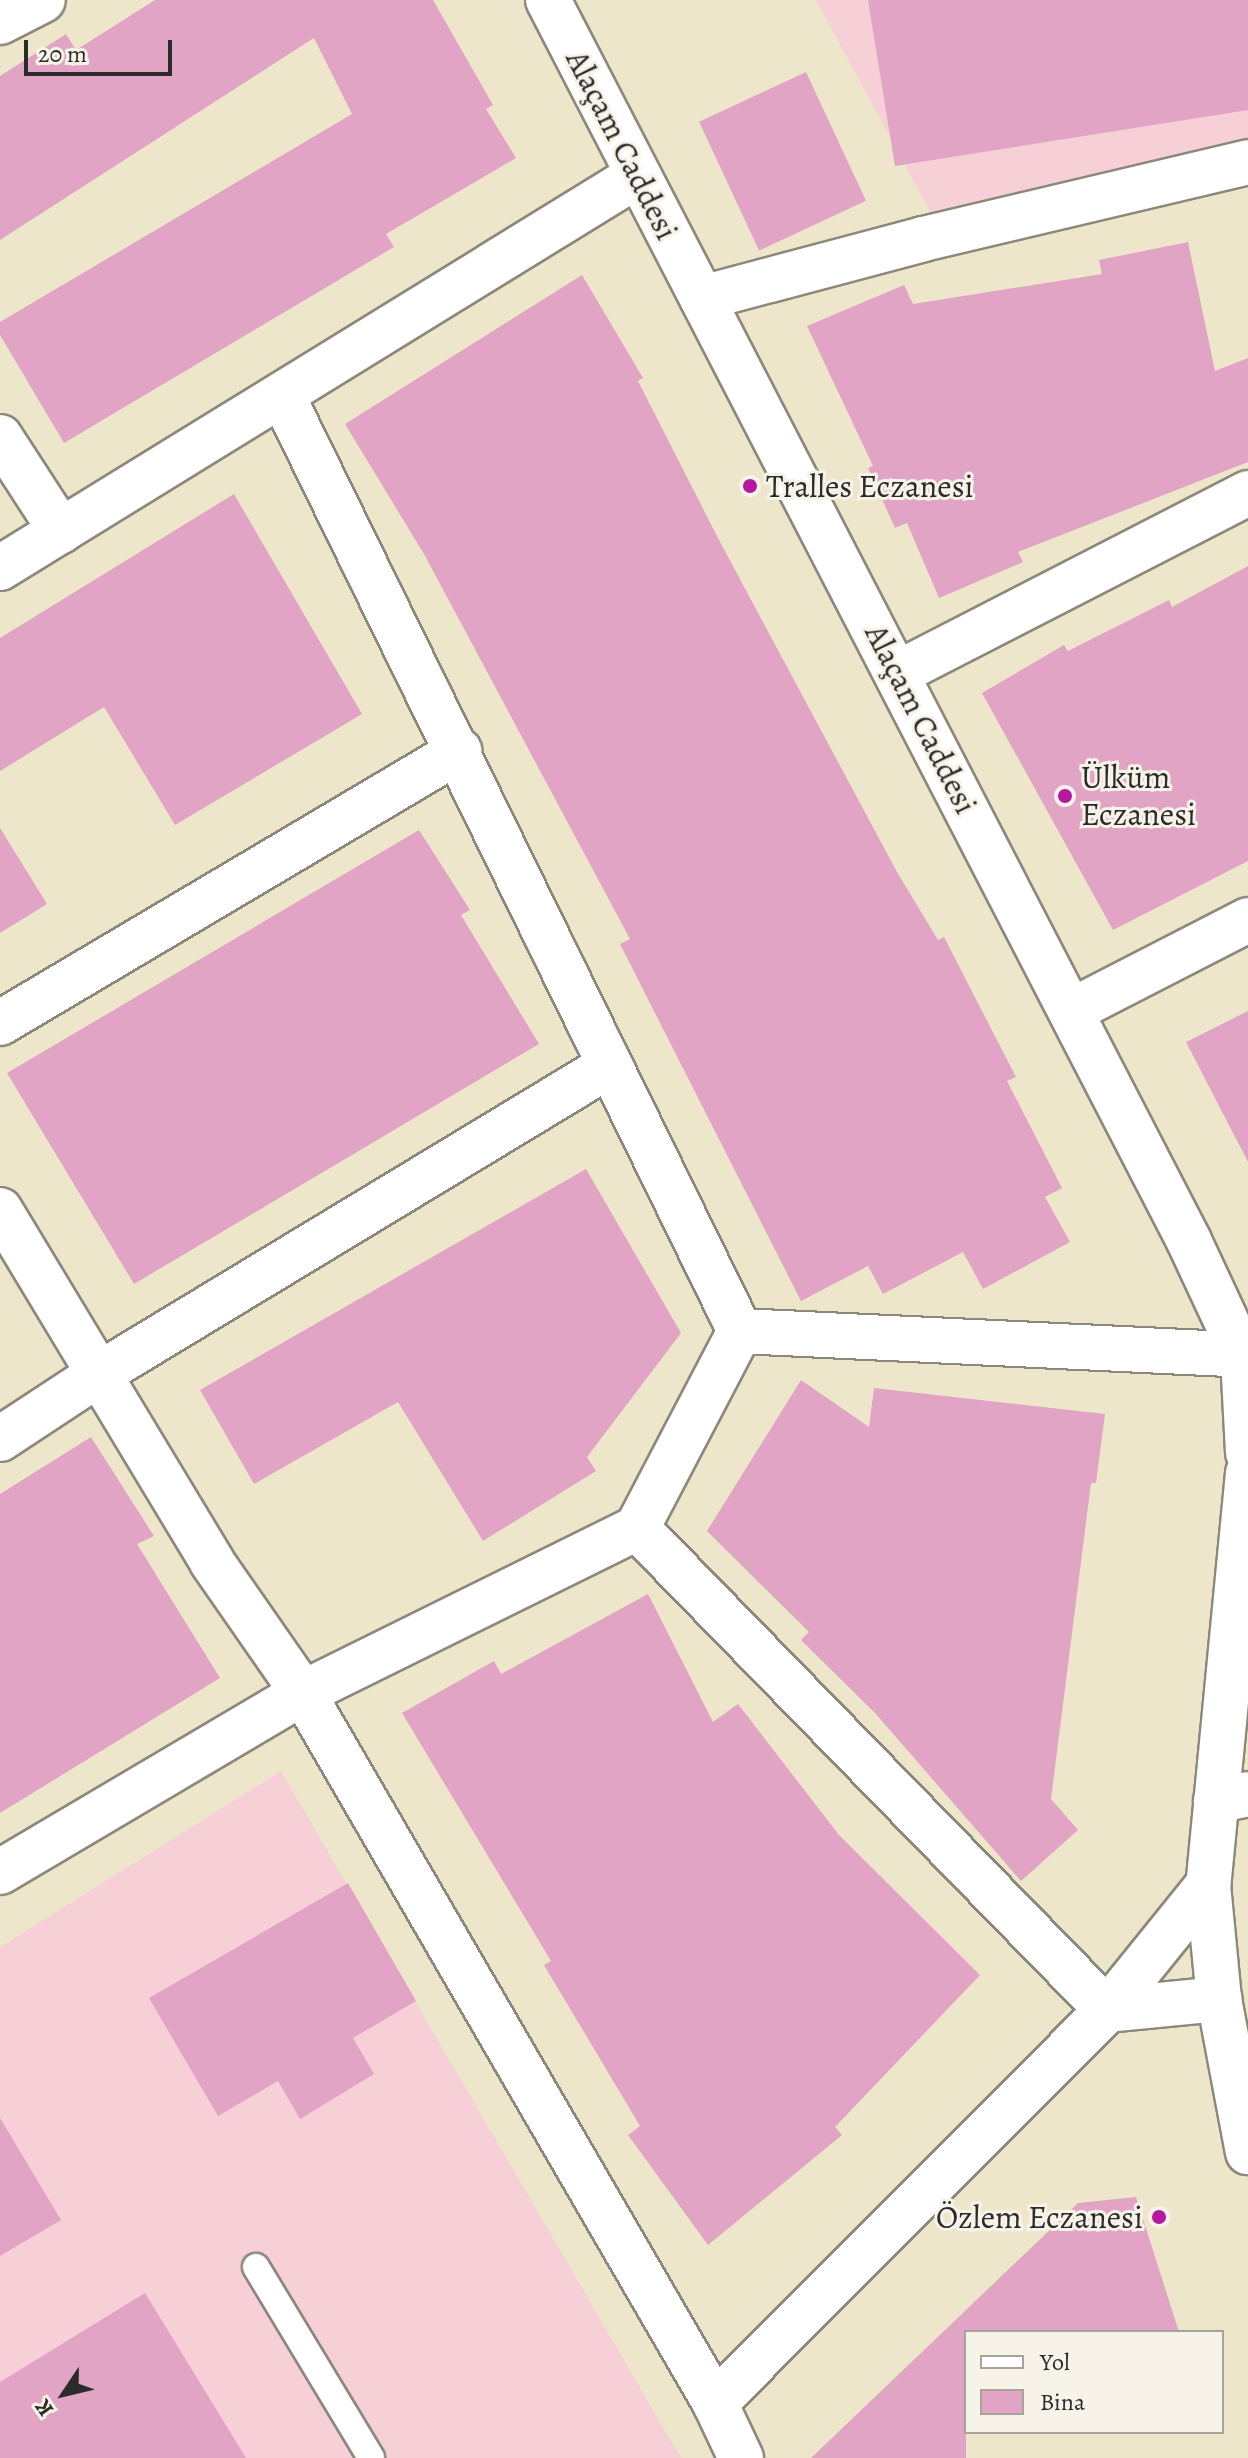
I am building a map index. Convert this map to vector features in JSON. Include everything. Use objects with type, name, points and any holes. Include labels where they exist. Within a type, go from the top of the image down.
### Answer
[{"type":"street","points":[[0,22],[43,0]]},
{"type":"street","name":"Alaçam Caddesi","points":[[548,0],[898,673],[1246,1356],[1248,1453]]},
{"type":"street","points":[[702,298],[923,239],[1248,162]]},
{"type":"street","points":[[0,568],[283,397],[638,175]]},
{"type":"street","points":[[283,397],[459,751],[740,1331]]},
{"type":"street","points":[[0,437],[61,531]]},
{"type":"street","points":[[898,673],[1248,493]]},
{"type":"street","points":[[0,1023],[459,751]]},
{"type":"street","points":[[1071,1011],[1248,920]]},
{"type":"street","points":[[0,1439],[99,1374],[610,1065]]},
{"type":"street","points":[[0,1210],[212,1562],[303,1693],[715,2403],[741,2458]]},
{"type":"street","points":[[740,1331],[1246,1356]]},
{"type":"street","points":[[0,1872],[303,1693],[637,1528],[740,1331]]},
{"type":"street","points":[[1248,1473],[1232,1798],[1208,1885],[1219,1999],[1248,2152]]},
{"type":"street","points":[[637,1528],[1107,2010]]},
{"type":"street","points":[[715,2403],[1107,2010],[1208,1885]]},
{"type":"street","points":[[1107,2010],[1219,1999]]},
{"type":"lane","points":[[256,2267],[371,2458]]},
{"type":"shaded area","points":[[816,0],[1248,0],[1248,147],[936,223]]},
{"type":"shaded area","points":[[281,1771],[681,2458],[0,2458],[0,1947]]},
{"type":"building","points":[[155,0],[433,0],[493,105],[486,109],[516,158],[386,234],[394,247],[64,443],[0,335],[0,322],[352,114],[314,38],[0,240],[0,76],[66,34],[76,50]]},
{"type":"building","points":[[868,0],[1248,0],[1248,110],[895,166]]},
{"type":"building","points":[[806,72],[866,201],[759,251],[699,122]]},
{"type":"building","points":[[1188,242],[1215,371],[1248,358],[1248,462],[1018,552],[1023,562],[939,598],[907,523],[895,528],[868,468],[873,466],[807,326],[904,285],[913,304],[1102,274],[1099,260]]},
{"type":"building","points":[[582,275],[643,378],[638,381],[719,540],[897,872],[938,940],[944,937],[1016,1077],[1007,1081],[1062,1188],[1045,1197],[1070,1242],[983,1289],[963,1252],[883,1294],[868,1266],[801,1301],[620,944],[630,939],[424,554],[345,424]]},
{"type":"building","points":[[234,494],[362,714],[175,825],[104,707],[0,771],[0,638]]},
{"type":"building","points":[[1248,566],[1248,861],[1113,930],[982,693],[1064,645],[1068,651],[1169,600],[1172,607]]},
{"type":"building","points":[[0,828],[47,904],[0,933]]},
{"type":"building","points":[[419,830],[470,910],[461,915],[539,1044],[134,1284],[7,1073]]},
{"type":"building","points":[[1248,1011],[1248,1162],[1186,1042]]},
{"type":"building","points":[[586,1169],[681,1333],[587,1457],[596,1471],[483,1541],[398,1402],[254,1484],[200,1390]]},
{"type":"building","points":[[801,1380],[869,1427],[874,1388],[1105,1414],[1096,1483],[1091,1483],[1051,1799],[1078,1830],[1021,1881],[875,1713],[801,1640],[809,1632],[707,1531]]},
{"type":"building","points":[[91,1437],[154,1536],[137,1544],[220,1678],[0,1813],[0,1494]]},
{"type":"building","points":[[648,1594],[713,1722],[738,1704],[839,1835],[980,1975],[835,2127],[842,2135],[708,2245],[628,2135],[640,2126],[544,1965],[551,1961],[402,1713],[494,1661],[501,1674]]},
{"type":"building","points":[[348,1883],[416,2001],[353,2038],[374,2074],[300,2119],[278,2081],[218,2116],[149,1998]]},
{"type":"building","points":[[0,2118],[61,2220],[0,2256]]},
{"type":"building","points":[[1136,2197],[1178,2330],[964,2330],[966,2458],[811,2458],[1078,2203]]},
{"type":"building","points":[[145,2293],[246,2458],[0,2458],[0,2382]]},
{"type":"place","name":"Tralles Eczanesi","points":[[750,486]]},
{"type":"place","name":"Ülküm Eczanesi","points":[[1065,796]]},
{"type":"place","name":"Özlem Eczanesi","points":[[1159,2217]]}]
